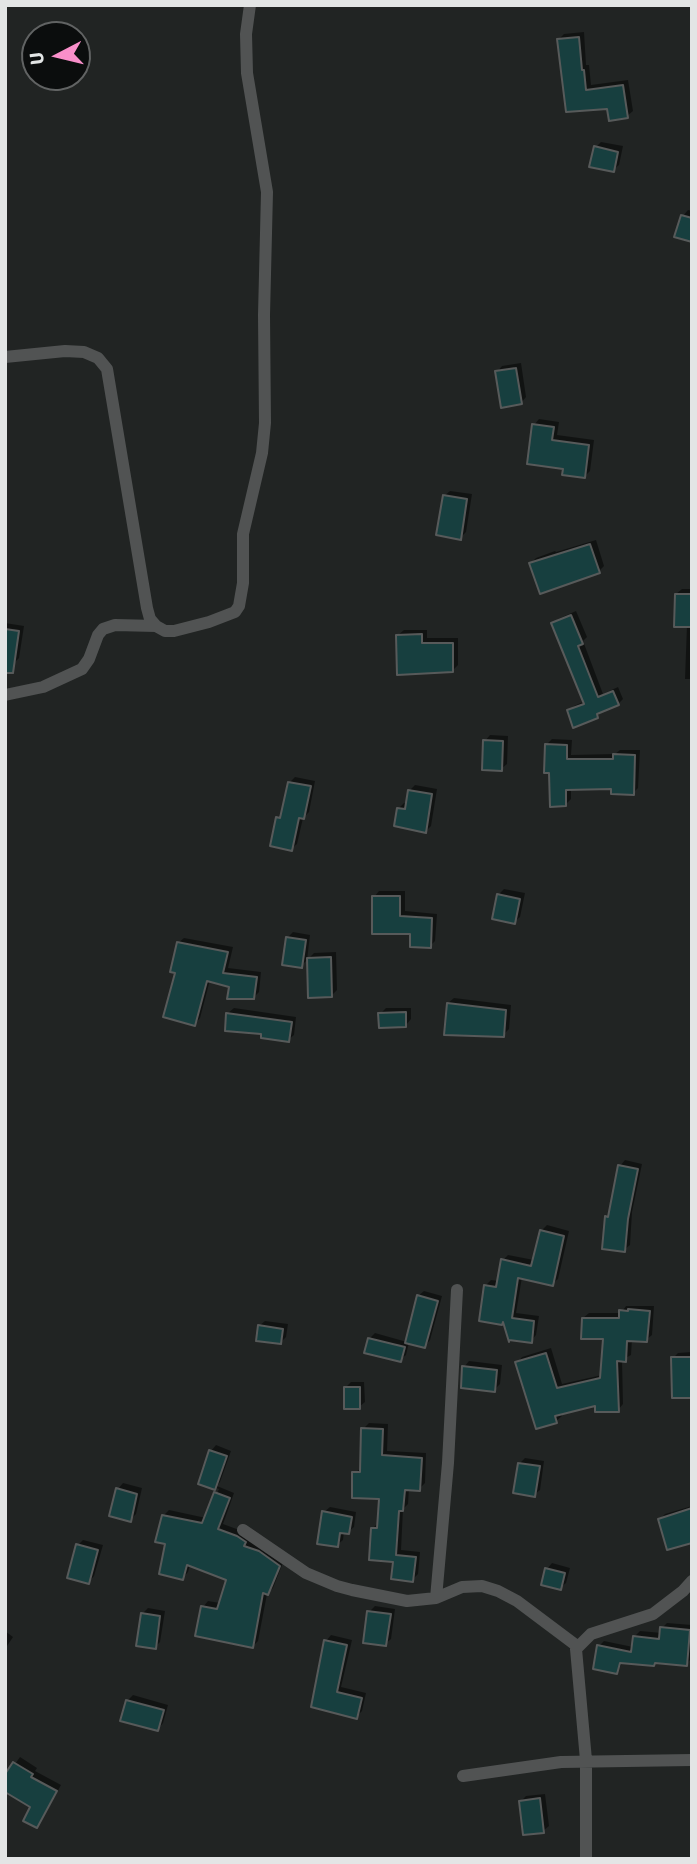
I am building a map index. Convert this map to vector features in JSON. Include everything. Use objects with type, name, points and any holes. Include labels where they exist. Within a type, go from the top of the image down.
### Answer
[{"type":"street","points":[[5,357],[65,351],[84,352],[98,358],[107,369],[150,620],[165,631],[174,631],[235,612],[241,597],[243,534],[262,453],[265,423],[267,192],[247,72],[246,34],[250,5]]},
{"type":"street","points":[[5,695],[43,687],[82,669],[103,629],[115,625],[156,626]]},
{"type":"street","points":[[436,1598],[448,1463],[457,1290]]},
{"type":"street","points":[[243,1531],[306,1573],[337,1586],[407,1601],[436,1598],[463,1587],[482,1586],[498,1591],[517,1601],[577,1646]]},
{"type":"street","points":[[586,1859],[586,1760],[577,1646],[586,1637],[607,1627],[653,1614],[676,1598],[692,1581]]},
{"type":"street","points":[[463,1776],[586,1760],[692,1760]]},
{"type":"building","points":[[579,37],[586,90],[623,85],[628,118],[609,121],[607,109],[566,112],[557,39]]},
{"type":"building","points":[[594,146],[618,152],[614,172],[589,167]]},
{"type":"building","points":[[681,215],[692,218],[692,242],[674,237]]},
{"type":"building","points":[[516,368],[522,404],[501,408],[495,371]]},
{"type":"building","points":[[532,424],[554,427],[552,440],[589,445],[585,478],[562,475],[563,469],[527,464]]},
{"type":"building","points":[[443,495],[467,499],[461,540],[436,535]]},
{"type":"building","points":[[590,544],[600,573],[540,594],[529,563]]},
{"type":"building","points":[[675,594],[692,594],[692,627],[674,627]]},
{"type":"building","points":[[571,615],[583,644],[578,646],[598,697],[613,691],[619,705],[597,714],[598,718],[573,728],[567,710],[584,704],[551,623]]},
{"type":"building","points":[[5,629],[19,631],[13,673],[5,673]]},
{"type":"building","points":[[422,634],[422,643],[453,643],[453,672],[397,675],[396,635]]},
{"type":"building","points":[[483,740],[503,741],[502,771],[482,770]]},
{"type":"building","points":[[545,744],[567,745],[567,759],[613,759],[613,754],[635,755],[634,795],[611,794],[611,789],[566,790],[566,806],[550,807],[549,773],[544,773]]},
{"type":"building","points":[[288,782],[311,786],[304,819],[299,818],[292,851],[270,846]]},
{"type":"building","points":[[408,790],[432,794],[426,833],[394,826],[397,808],[405,809]]},
{"type":"building","points":[[497,894],[520,899],[515,924],[492,919]]},
{"type":"building","points":[[372,896],[400,896],[400,916],[432,918],[431,948],[410,947],[410,934],[372,934]]},
{"type":"building","points":[[286,937],[306,940],[302,968],[282,965]]},
{"type":"building","points":[[177,942],[228,952],[223,973],[257,977],[254,999],[227,999],[229,987],[207,981],[195,1026],[163,1017],[175,973],[170,972]]},
{"type":"building","points":[[331,957],[332,997],[308,998],[307,958]]},
{"type":"building","points":[[447,1003],[506,1010],[504,1037],[444,1035]]},
{"type":"building","points":[[406,1012],[406,1027],[379,1028],[378,1013]]},
{"type":"building","points":[[226,1013],[292,1022],[289,1042],[261,1038],[261,1034],[225,1031]]},
{"type":"building","points":[[618,1165],[638,1169],[628,1219],[625,1252],[602,1249],[605,1216],[608,1217]]},
{"type":"building","points":[[540,1230],[564,1236],[553,1286],[518,1278],[512,1318],[534,1321],[532,1343],[509,1342],[503,1322],[502,1325],[479,1321],[484,1285],[496,1287],[501,1259],[531,1266]]},
{"type":"building","points":[[417,1295],[438,1301],[425,1348],[405,1343]]},
{"type":"building","points":[[619,1310],[650,1311],[647,1342],[627,1341],[626,1362],[617,1361],[619,1412],[595,1412],[595,1406],[555,1416],[557,1423],[536,1429],[515,1362],[546,1353],[557,1388],[600,1378],[603,1339],[581,1339],[582,1318],[619,1318]]},
{"type":"building","points":[[258,1325],[283,1329],[281,1344],[256,1341]]},
{"type":"building","points":[[368,1338],[405,1347],[401,1362],[364,1353]]},
{"type":"building","points":[[671,1357],[692,1357],[692,1398],[672,1398]]},
{"type":"building","points":[[462,1366],[497,1370],[495,1392],[461,1388]]},
{"type":"building","points":[[344,1387],[360,1387],[360,1409],[344,1409]]},
{"type":"building","points":[[361,1428],[383,1429],[382,1455],[422,1458],[420,1491],[405,1490],[403,1511],[399,1511],[396,1555],[416,1557],[413,1582],[391,1579],[393,1562],[369,1560],[371,1528],[377,1528],[379,1499],[352,1498],[352,1472],[360,1472]]},
{"type":"building","points":[[209,1450],[227,1456],[215,1490],[198,1484]]},
{"type":"building","points":[[518,1463],[540,1466],[535,1497],[513,1493]]},
{"type":"building","points":[[116,1488],[137,1494],[131,1522],[109,1516]]},
{"type":"building","points":[[214,1492],[230,1498],[218,1529],[237,1536],[246,1542],[244,1546],[259,1551],[280,1566],[268,1595],[263,1593],[253,1648],[195,1636],[201,1606],[217,1609],[226,1580],[187,1565],[183,1580],[159,1574],[165,1544],[155,1542],[162,1515],[202,1523]]},
{"type":"building","points":[[692,1508],[692,1543],[667,1550],[658,1519]]},
{"type":"building","points":[[322,1511],[352,1517],[349,1534],[340,1533],[338,1547],[317,1544]]},
{"type":"building","points":[[76,1544],[98,1550],[89,1584],[67,1578]]},
{"type":"building","points":[[545,1568],[565,1573],[561,1590],[541,1585]]},
{"type":"building","points":[[367,1611],[391,1614],[386,1646],[363,1643]]},
{"type":"building","points":[[141,1613],[160,1616],[156,1649],[136,1646]]},
{"type":"building","points":[[660,1627],[690,1630],[687,1666],[620,1663],[617,1674],[593,1669],[597,1645],[631,1652],[633,1636],[659,1639]]},
{"type":"building","points":[[324,1640],[347,1645],[337,1692],[362,1698],[357,1719],[311,1707]]},
{"type":"building","points":[[126,1700],[164,1710],[158,1731],[120,1721]]},
{"type":"building","points":[[13,1762],[33,1774],[31,1777],[57,1791],[37,1828],[23,1821],[30,1807],[5,1792],[5,1774]]},
{"type":"building","points":[[540,1798],[544,1833],[523,1835],[519,1801]]}]
